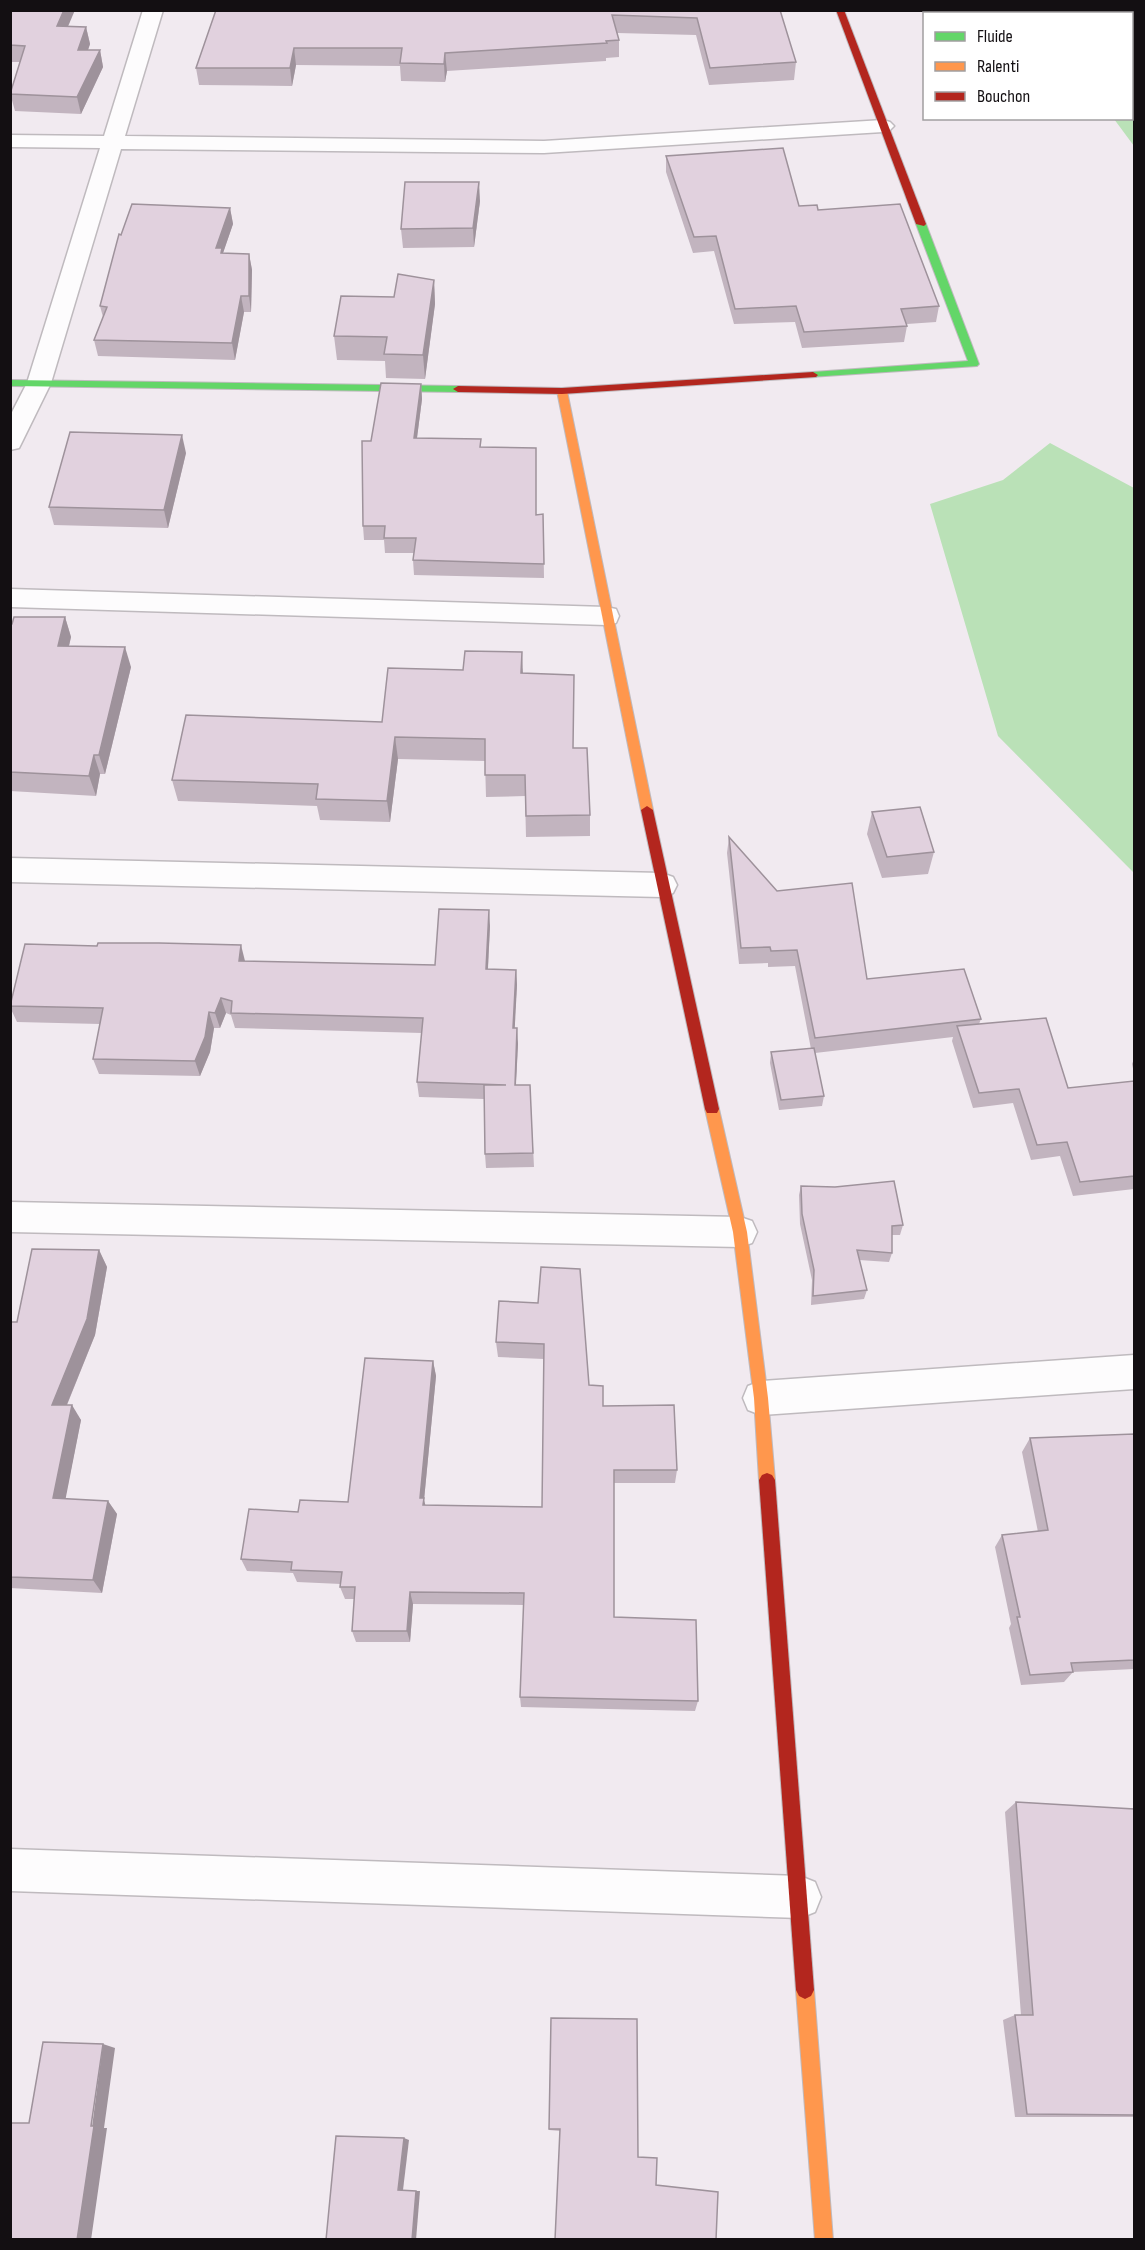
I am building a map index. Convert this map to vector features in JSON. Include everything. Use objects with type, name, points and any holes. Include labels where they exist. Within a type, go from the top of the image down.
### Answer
[{"type":"street","points":[[10,442],[39,383],[153,10]]},
{"type":"street","points":[[10,383],[562,391],[975,364],[840,10]]},
{"type":"street","points":[[10,141],[544,147],[883,126]]},
{"type":"street","points":[[562,391],[662,885],[740,1232],[761,1398],[824,2240]]},
{"type":"street","points":[[10,598],[606,616]]},
{"type":"street","points":[[10,870],[662,885]]},
{"type":"street","points":[[10,1216],[740,1232]]},
{"type":"street","points":[[761,1398],[1134,1372]]},
{"type":"street","points":[[10,1870],[800,1897]]},
{"type":"shaded area","points":[[1133,51],[1134,146],[1115,120],[1133,120]]},
{"type":"shaded area","points":[[1050,443],[1134,488],[1134,873],[998,736],[930,504],[1003,480]]},
{"type":"building","points":[[10,10],[64,10],[57,26],[86,27],[78,50],[100,50],[77,97],[10,94],[25,46],[10,45]]},
{"type":"building","points":[[216,10],[780,10],[796,62],[710,68],[697,18],[612,15],[619,40],[606,41],[607,43],[445,53],[444,64],[400,63],[402,48],[294,48],[290,68],[196,68]]},
{"type":"building","points":[[783,148],[799,206],[817,205],[818,210],[900,204],[939,306],[901,309],[907,326],[804,332],[796,306],[735,309],[716,236],[694,237],[666,156]]},
{"type":"building","points":[[405,182],[479,182],[473,228],[401,229]]},
{"type":"building","points":[[132,204],[230,208],[216,248],[222,248],[221,253],[249,254],[249,296],[241,296],[232,343],[94,340],[107,307],[100,306],[119,234],[121,235]]},
{"type":"building","points":[[398,274],[434,280],[423,355],[384,354],[387,337],[334,336],[341,296],[394,297]]},
{"type":"building","points":[[381,383],[421,384],[414,438],[481,439],[480,447],[536,448],[536,515],[543,514],[544,564],[413,560],[416,538],[384,538],[385,526],[363,526],[362,441],[371,441]]},
{"type":"building","points":[[70,432],[182,435],[164,510],[49,507]]},
{"type":"building","points":[[14,617],[65,617],[58,646],[125,647],[99,755],[94,755],[89,776],[10,772],[10,624]]},
{"type":"building","points":[[465,651],[522,652],[521,673],[574,675],[573,748],[587,748],[590,815],[526,816],[525,775],[485,775],[485,739],[395,737],[387,801],[316,799],[318,784],[172,780],[186,715],[382,722],[388,668],[463,670]]},
{"type":"building","points":[[920,807],[934,852],[887,857],[872,812]]},
{"type":"building","points":[[729,837],[777,891],[852,883],[867,979],[964,969],[981,1019],[815,1038],[797,950],[771,951],[770,947],[741,948]]},
{"type":"building","points":[[439,909],[489,910],[486,969],[516,970],[513,1028],[517,1028],[515,1085],[530,1085],[533,1153],[485,1154],[484,1085],[506,1085],[417,1082],[423,1018],[231,1013],[232,1001],[221,998],[215,1013],[209,1012],[205,1037],[195,1061],[93,1059],[103,1008],[10,1006],[25,944],[241,945],[239,961],[435,965]]},
{"type":"building","points":[[1046,1018],[1068,1088],[1134,1081],[1134,1176],[1080,1182],[1067,1142],[1037,1145],[1019,1089],[979,1093],[957,1026]]},
{"type":"building","points":[[814,1048],[824,1096],[781,1100],[771,1052]]},
{"type":"building","points":[[894,1181],[903,1225],[892,1226],[892,1253],[857,1250],[867,1290],[813,1296],[814,1270],[802,1214],[801,1186],[835,1187]]},
{"type":"building","points":[[32,1249],[99,1250],[87,1319],[52,1405],[72,1405],[53,1498],[108,1501],[93,1580],[10,1577],[10,1322],[17,1322]]},
{"type":"building","points":[[541,1267],[580,1269],[589,1385],[603,1386],[603,1406],[674,1405],[677,1470],[614,1470],[614,1617],[696,1620],[698,1701],[520,1697],[524,1593],[410,1592],[407,1631],[352,1631],[355,1587],[340,1587],[342,1572],[291,1570],[292,1562],[241,1559],[249,1509],[298,1512],[300,1500],[348,1502],[365,1358],[433,1361],[420,1498],[424,1498],[423,1505],[542,1507],[544,1344],[496,1342],[499,1301],[538,1303]]},
{"type":"building","points":[[1134,1434],[1134,1660],[1071,1663],[1073,1672],[1030,1675],[1002,1535],[1048,1530],[1030,1438]]},
{"type":"building","points":[[1016,1802],[1134,1809],[1134,2115],[1027,2114],[1015,2015],[1033,2015]]},
{"type":"building","points":[[551,2018],[637,2019],[638,2157],[657,2158],[656,2185],[718,2192],[716,2240],[555,2240],[560,2129],[549,2129]]},
{"type":"building","points":[[43,2042],[103,2044],[91,2126],[94,2126],[77,2240],[10,2240],[10,2123],[29,2123]]},
{"type":"building","points":[[336,2136],[404,2138],[398,2190],[416,2191],[412,2240],[326,2240]]},
{"type":"traffic: fast","points":[[813,375],[974,364],[921,224]]},
{"type":"traffic: fast","points":[[10,383],[458,389]]},
{"type":"traffic: slow","points":[[562,391],[647,810]]},
{"type":"traffic: slow","points":[[712,1109],[740,1232],[761,1398],[767,1480]]},
{"type":"traffic: slow","points":[[805,1990],[824,2240]]},
{"type":"traffic: jam","points":[[840,10],[921,224]]},
{"type":"traffic: jam","points":[[458,389],[562,391],[813,375]]},
{"type":"traffic: jam","points":[[647,810],[712,1109]]},
{"type":"traffic: jam","points":[[767,1480],[805,1990]]}]
